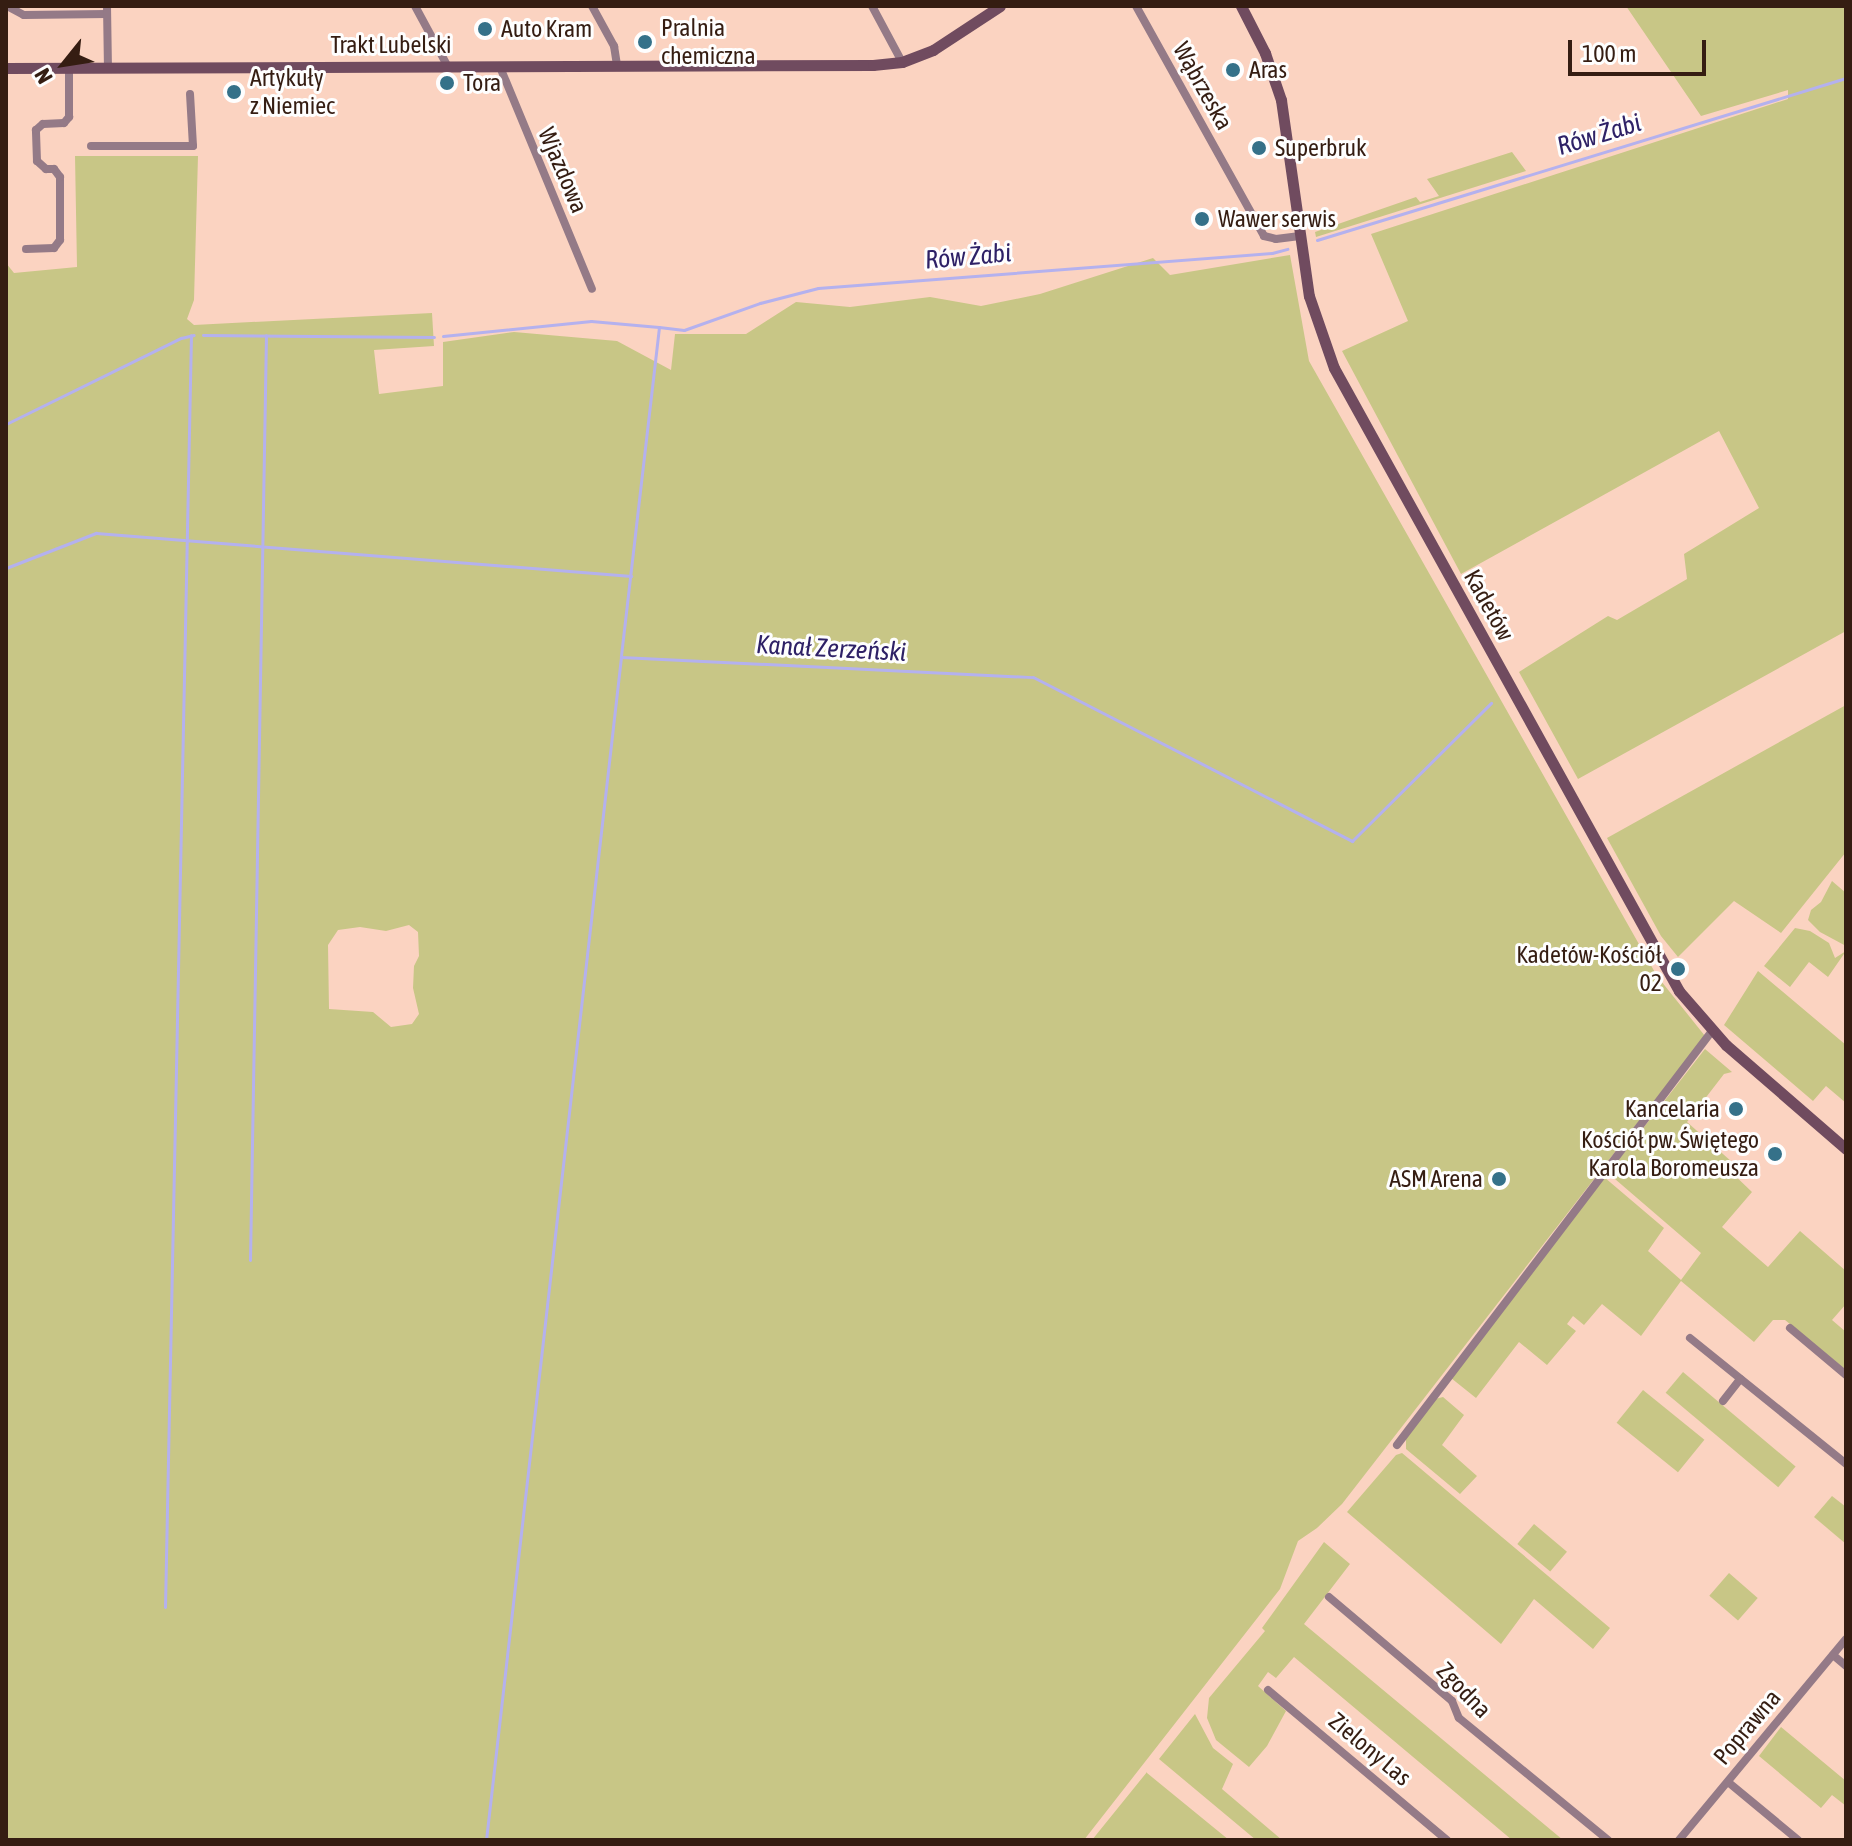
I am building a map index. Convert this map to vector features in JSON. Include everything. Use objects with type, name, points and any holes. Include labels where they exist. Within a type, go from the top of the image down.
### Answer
[{"type":"street","points":[[7,6],[24,15],[107,10],[108,68]]},
{"type":"street","points":[[415,6],[448,67]]},
{"type":"street","points":[[592,6],[614,46],[617,66]]},
{"type":"street","points":[[872,6],[902,62]]},
{"type":"street","name":"Trakt Lubelski","points":[[6,68],[873,65],[902,62],[937,48],[1000,6]]},
{"type":"street","name":"Wąbrzeska","points":[[1136,6],[1264,236],[1276,239],[1300,236]]},
{"type":"street","name":"Kadetów","points":[[1241,6],[1265,53],[1281,100],[1316,323],[1334,368],[1668,974],[1712,1031],[1846,1149]]},
{"type":"street","name":"Wjazdowa","points":[[500,67],[592,289]]},
{"type":"street","points":[[26,249],[54,248],[60,240],[60,177],[54,169],[46,169],[37,161],[36,130],[43,124],[64,123],[69,117],[69,68]]},
{"type":"street","points":[[91,146],[193,146],[190,94]]},
{"type":"street","points":[[1397,1445],[1712,1031]]},
{"type":"street","points":[[1790,1328],[1846,1375]]},
{"type":"street","points":[[1690,1338],[1846,1464]]},
{"type":"street","points":[[1723,1401],[1740,1379]]},
{"type":"street","name":"Zgodna","points":[[1329,1597],[1452,1701],[1459,1718],[1608,1840]]},
{"type":"street","name":"Poprawna","points":[[1679,1840],[1846,1639]]},
{"type":"street","points":[[1833,1655],[1846,1666]]},
{"type":"street","name":"Zielony Las","points":[[1268,1690],[1447,1840]]},
{"type":"street","points":[[1728,1782],[1798,1840]]},
{"type":"shaded area","points":[[1626,6],[1846,6],[1846,631],[1578,779],[1519,672],[1608,616],[1617,620],[1687,579],[1684,554],[1759,508],[1719,431],[1461,574],[1342,351],[1408,321],[1371,234],[1788,99],[1788,90],[1701,116]]},
{"type":"shaded area","points":[[1512,152],[1526,171],[1316,237],[1315,232],[1416,197],[1420,202],[1439,196],[1427,179]]},
{"type":"shaded area","points":[[75,156],[198,156],[194,300],[187,319],[194,325],[432,313],[434,346],[374,350],[379,394],[443,386],[443,342],[514,332],[617,341],[671,370],[675,334],[746,334],[796,302],[850,307],[930,297],[981,306],[1040,294],[1153,258],[1170,275],[1290,255],[1309,361],[1657,976],[1705,1036],[1342,1504],[1298,1541],[1280,1589],[1084,1840],[6,1840],[6,263],[14,273],[77,267]],"holes":[[[409,925],[418,932],[419,956],[414,966],[413,988],[419,1014],[412,1024],[391,1027],[373,1012],[329,1009],[328,945],[338,930],[360,927],[386,931]]]},
{"type":"shaded area","points":[[1846,705],[1846,852],[1781,933],[1734,901],[1678,957],[1661,936],[1607,838]]},
{"type":"shaded area","points":[[1832,881],[1846,893],[1846,946],[1820,932],[1808,920],[1811,910],[1821,902]]},
{"type":"shaded area","points":[[1795,928],[1810,931],[1829,943],[1835,958],[1846,951],[1828,977],[1809,962],[1790,987],[1764,966]]},
{"type":"shaded area","points":[[1758,971],[1846,1045],[1846,1103],[1826,1086],[1813,1101],[1724,1025]]},
{"type":"shaded area","points":[[1705,1049],[1732,1072],[1724,1074],[1687,1122],[1732,1162],[1727,1168],[1752,1192],[1722,1227],[1768,1267],[1800,1231],[1846,1271],[1846,1304],[1832,1320],[1846,1332],[1846,1370],[1785,1320],[1773,1320],[1754,1342],[1681,1281],[1641,1336],[1602,1304],[1584,1325],[1573,1316],[1567,1324],[1576,1331],[1547,1365],[1519,1342],[1476,1398],[1451,1378],[1604,1177],[1664,1228],[1648,1251],[1681,1280],[1701,1253],[1608,1173]]},
{"type":"shaded area","points":[[1683,1372],[1796,1466],[1778,1487],[1666,1393]]},
{"type":"shaded area","points":[[1643,1390],[1704,1440],[1678,1472],[1617,1423]]},
{"type":"shaded area","points":[[1443,1397],[1464,1415],[1442,1445],[1477,1476],[1460,1494],[1406,1449],[1406,1437],[1435,1399]]},
{"type":"shaded area","points":[[1402,1453],[1610,1628],[1593,1649],[1534,1599],[1501,1644],[1347,1512],[1396,1455]]},
{"type":"shaded area","points":[[1832,1496],[1846,1507],[1846,1544],[1814,1517]]},
{"type":"shaded area","points":[[1534,1524],[1567,1552],[1550,1572],[1517,1544]]},
{"type":"shaded area","points":[[1324,1542],[1350,1564],[1304,1624],[1563,1840],[1512,1840],[1294,1657],[1276,1678],[1268,1672],[1258,1686],[1286,1711],[1267,1746],[1249,1767],[1216,1740],[1207,1718],[1209,1698],[1265,1631],[1262,1628]]},
{"type":"shaded area","points":[[1729,1573],[1758,1598],[1738,1621],[1709,1596]]},
{"type":"shaded area","points":[[1195,1714],[1213,1748],[1233,1764],[1222,1789],[1282,1840],[1256,1840],[1159,1759]]},
{"type":"shaded area","points":[[1781,1727],[1846,1781],[1846,1806],[1832,1795],[1821,1808],[1759,1756]]},
{"type":"shaded area","points":[[1147,1773],[1229,1840],[1092,1840]]},
{"type":"waterway","name":"Rów Żabi","points":[[1317,240],[1846,78]]},
{"type":"waterway","name":"Rów Żabi","points":[[659,327],[684,330],[760,303],[818,288],[1272,253],[1287,249]]},
{"type":"waterway","name":"Kanał Zerzeński","points":[[443,336],[591,321],[659,327],[621,657],[1033,677],[1352,841],[1491,703]]},
{"type":"waterway","points":[[165,1607],[191,335]]},
{"type":"waterway","name":"Kanał Zerzeński","points":[[6,424],[181,338],[194,335]]},
{"type":"waterway","name":"Kanał Zerzeński","points":[[203,335],[434,337]]},
{"type":"waterway","points":[[250,1260],[266,335]]},
{"type":"waterway","points":[[6,568],[96,533],[631,576]]},
{"type":"waterway","points":[[486,1840],[621,657]]},
{"type":"place","name":"Auto Kram","points":[[485,29]]},
{"type":"place","name":"Pralnia chemiczna","points":[[645,42]]},
{"type":"place","name":"Aras","points":[[1233,70]]},
{"type":"place","name":"Tora","points":[[447,83]]},
{"type":"place","name":"Artykuły z Niemiec","points":[[234,92]]},
{"type":"place","name":"Superbruk","points":[[1259,148]]},
{"type":"place","name":"Wawer serwis","points":[[1202,219]]},
{"type":"place","name":"Kadetów-Kościół 02","points":[[1678,969]]},
{"type":"place","name":"Kancelaria","points":[[1736,1109]]},
{"type":"place","name":"Kościół pw. Świętego Karola Boromeusza","points":[[1775,1154]]},
{"type":"place","name":"ASM Arena","points":[[1499,1179]]}]
